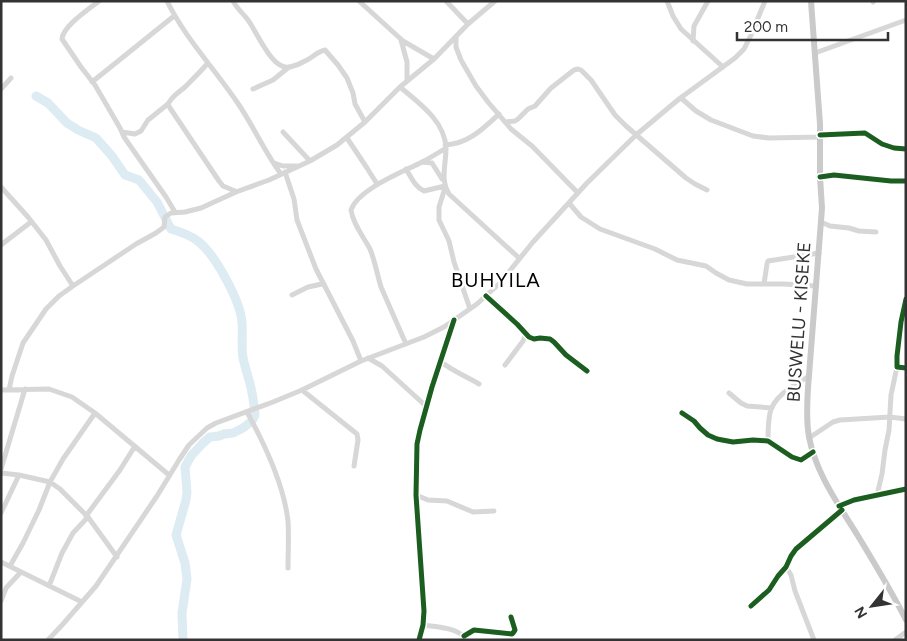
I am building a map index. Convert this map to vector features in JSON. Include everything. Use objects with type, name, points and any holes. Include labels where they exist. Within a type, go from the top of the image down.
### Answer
[{"type":"main road","name":"BUSWELU - KISEKE","points":[[811,1],[820,136],[822,208],[809,376],[807,416],[809,438],[820,470],[840,508],[906,620]]},
{"type":"street","points":[[99,1],[78,17],[62,37],[70,52],[92,82],[124,137],[175,212]]},
{"type":"street","points":[[167,1],[174,16],[238,103],[273,163],[283,173],[294,199],[297,220],[322,284],[330,295],[353,341],[360,361]]},
{"type":"street","points":[[233,1],[246,17],[266,50],[284,68],[305,61],[325,50],[346,78],[353,93],[355,104],[364,122]]},
{"type":"street","points":[[359,1],[401,40],[434,59]]},
{"type":"street","points":[[446,1],[468,24]]},
{"type":"street","points":[[9,390],[23,343],[46,309],[59,296],[136,244],[156,233],[164,227],[165,217],[171,213],[201,208],[269,180],[324,154],[347,138],[495,1]]},
{"type":"street","points":[[667,1],[681,29],[723,67]]},
{"type":"street","points":[[693,41],[694,26],[708,1]]},
{"type":"street","points":[[48,640],[96,586],[189,445],[206,428],[216,422],[302,390],[360,361],[433,333],[470,309],[500,283],[545,228],[610,159],[681,98],[735,58],[744,49],[765,1]]},
{"type":"street","points":[[92,82],[174,16]]},
{"type":"street","points":[[815,53],[906,20]]},
{"type":"street","points":[[681,29],[694,26]]},
{"type":"street","points":[[456,37],[456,46],[461,60],[482,94],[516,134],[532,146],[578,193]]},
{"type":"street","points":[[401,40],[407,62],[407,81]]},
{"type":"street","points":[[122,132],[135,134],[140,131],[148,120],[168,104],[170,99],[185,87],[208,63]]},
{"type":"street","points":[[252,89],[273,80],[290,67]]},
{"type":"street","points":[[505,122],[518,119],[528,109],[535,106],[551,88],[574,70],[581,70],[591,80],[615,115],[686,178],[706,190]]},
{"type":"street","points":[[1,88],[11,78]]},
{"type":"street","points":[[400,87],[434,117],[446,147],[444,185],[439,207],[439,220],[449,242],[470,309]]},
{"type":"street","points":[[681,98],[696,111],[711,120],[753,136],[769,138],[865,134],[882,144],[906,149]]},
{"type":"street","points":[[168,104],[219,181],[223,186],[236,192]]},
{"type":"street","points":[[406,344],[381,287],[370,250],[351,210],[354,203],[377,184],[422,162],[446,147],[468,139],[499,114]]},
{"type":"street","points":[[283,132],[310,161]]},
{"type":"street","points":[[347,138],[377,184]]},
{"type":"street","points":[[422,162],[432,163],[448,194],[519,258]]},
{"type":"street","points":[[273,163],[283,166],[299,166]]},
{"type":"street","points":[[406,170],[421,190],[424,191],[444,185]]},
{"type":"street","points":[[820,177],[834,175],[906,181]]},
{"type":"street","points":[[1,187],[46,240],[73,286]]},
{"type":"street","points":[[569,203],[581,217],[600,229],[655,249],[677,260],[706,266],[728,280],[747,284],[816,286]]},
{"type":"street","points":[[1,246],[31,222]]},
{"type":"street","points":[[821,222],[830,226],[876,232]]},
{"type":"street","points":[[764,284],[768,261],[819,253]]},
{"type":"street","points":[[292,295],[308,287],[322,284]]},
{"type":"street","points":[[486,296],[526,334],[534,339],[550,339],[566,355],[587,371]]},
{"type":"street","points":[[877,495],[889,430],[891,395],[897,367],[901,322],[906,300]]},
{"type":"street","points":[[419,640],[424,611],[416,495],[417,444],[440,361],[454,320]]},
{"type":"street","points":[[505,365],[526,334]]},
{"type":"street","points":[[368,358],[382,366],[427,406]]},
{"type":"street","points":[[440,361],[450,369],[479,384]]},
{"type":"street","points":[[897,367],[906,368]]},
{"type":"street","points":[[768,440],[768,425],[772,408],[781,396],[809,376]]},
{"type":"street","points":[[1,469],[25,389]]},
{"type":"street","points":[[1,390],[49,389],[72,397],[95,413],[169,475]]},
{"type":"street","points":[[302,390],[357,434],[358,440],[354,466]]},
{"type":"street","points":[[729,393],[741,404],[772,408]]},
{"type":"street","points":[[247,412],[268,453],[282,493],[288,521],[288,568]]},
{"type":"street","points":[[10,566],[39,510],[50,482],[63,459],[95,413]]},
{"type":"street","points":[[682,414],[694,421],[708,435],[717,439],[733,442],[768,440],[792,457],[800,460],[813,452]]},
{"type":"street","points":[[809,438],[833,422],[840,420],[890,417],[906,419]]},
{"type":"street","points":[[49,586],[62,552],[73,533],[87,517],[135,446]]},
{"type":"street","points":[[1,473],[50,482],[60,489],[87,517],[117,556]]},
{"type":"street","points":[[1,513],[19,475]]},
{"type":"street","points":[[751,606],[766,593],[786,567],[796,549],[840,508],[854,500],[906,489]]},
{"type":"street","points":[[416,495],[428,500],[447,501],[473,512],[494,511]]},
{"type":"street","points":[[1,562],[82,602]]},
{"type":"street","points":[[786,567],[814,640]]},
{"type":"street","points":[[1,601],[6,588],[21,572]]},
{"type":"street","points":[[423,625],[447,628],[461,633],[465,638],[474,630],[512,634],[515,630],[511,616]]},
{"type":"street","points":[[895,640],[906,632]]},
{"type":"waterway","points":[[36,96],[48,103],[67,123],[96,138],[125,175],[139,180],[157,202],[171,229],[193,238],[206,249],[227,280],[241,314],[243,358],[252,392],[255,415],[252,421],[233,433],[210,437],[191,456],[185,467],[186,500],[176,535],[185,563],[187,579],[182,613],[183,640]]},
{"type":"cycle path","points":[[820,135],[865,133],[882,144],[906,149]]},
{"type":"cycle path","points":[[820,177],[834,175],[906,181]]},
{"type":"cycle path","points":[[486,296],[529,337],[534,339],[550,339],[566,355],[587,371]]},
{"type":"cycle path","points":[[906,299],[897,356],[897,367],[906,368]]},
{"type":"cycle path","points":[[419,640],[424,611],[416,495],[417,444],[432,387],[454,320]]},
{"type":"cycle path","points":[[682,413],[694,421],[708,435],[717,439],[733,442],[768,441],[792,457],[801,460],[813,452]]},
{"type":"cycle path","points":[[839,506],[854,500],[906,489]]},
{"type":"cycle path","points":[[751,606],[769,590],[786,567],[796,549],[842,510]]},
{"type":"cycle path","points":[[464,636],[474,630],[512,634],[515,630],[511,617]]},
{"type":"district","name":"BUHYILA","points":[[496,280]]}]
